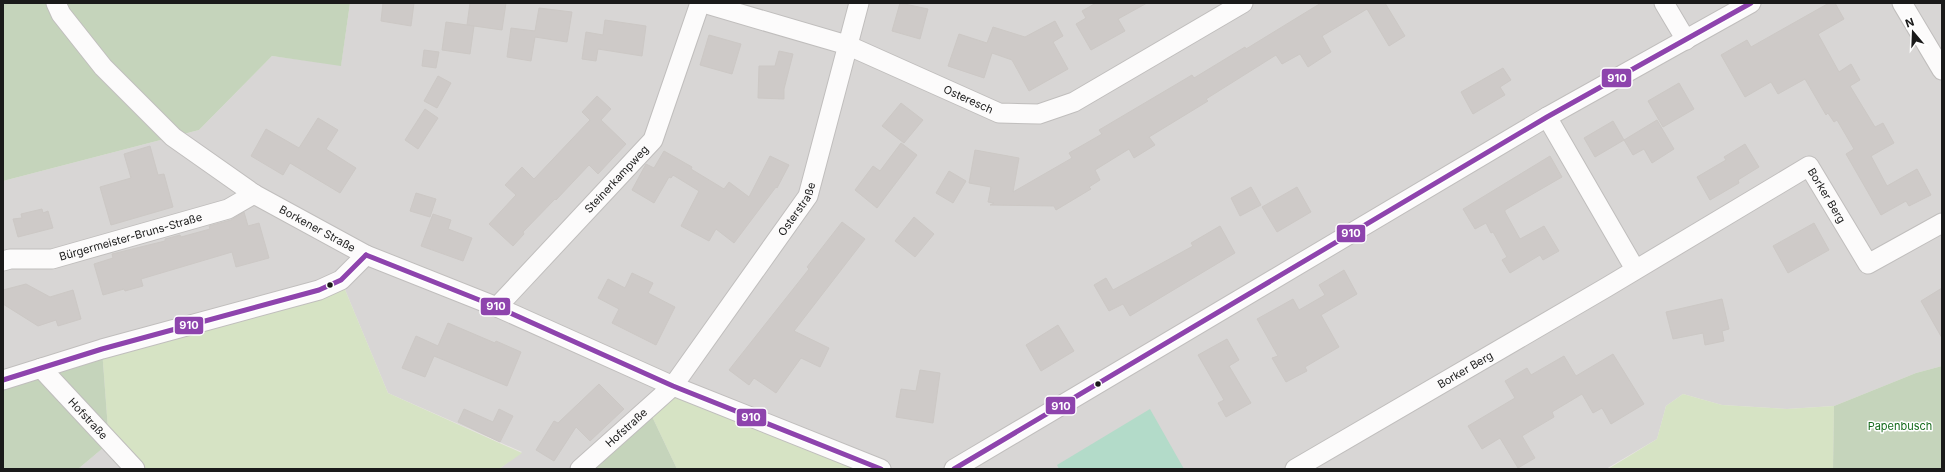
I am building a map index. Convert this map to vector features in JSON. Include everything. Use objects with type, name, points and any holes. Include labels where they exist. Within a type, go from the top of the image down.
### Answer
[{"type":"street","name":"Borkener Straße","points":[[56,3],[61,14],[103,67],[173,137],[254,194],[366,254],[497,307],[673,386],[881,469]]},
{"type":"street","name":"Osteresch","points":[[701,3],[847,45],[999,112],[1038,114],[1074,102],[1243,3]]},
{"type":"street","name":"Steinerkampweg","points":[[497,307],[653,140],[701,3]]},
{"type":"street","name":"Osterstraße","points":[[673,386],[808,196],[859,3]]},
{"type":"street","points":[[1664,3],[1686,40]]},
{"type":"street","points":[[954,469],[1547,117],[1752,3]]},
{"type":"street","points":[[1902,3],[1942,70]]},
{"type":"street","points":[[1547,117],[1636,268]]},
{"type":"street","name":"Borker Berg","points":[[1295,469],[1607,287],[1636,268],[1809,166],[1868,264],[1942,223]]},
{"type":"street","name":"Bürgermeister-Bruns-Straße","points":[[3,261],[10,258],[52,259],[228,209],[254,194]]},
{"type":"street","points":[[3,380],[102,349],[319,290],[341,280],[366,254]]},
{"type":"street","name":"Hofstraße","points":[[41,368],[135,469]]},
{"type":"street","name":"Hofstraße","points":[[580,469],[673,386]]},
{"type":"shaded area","points":[[350,3],[1942,3],[1942,366],[1916,373],[1834,406],[1787,409],[1722,405],[1683,394],[1666,406],[1657,439],[1606,469],[881,469],[673,386],[580,469],[499,469],[522,452],[388,393],[341,280],[3,380],[3,181],[199,130],[272,56],[341,65]]},
{"type":"shaded area","points":[[109,443],[135,469],[78,469]]},
{"type":"green space","points":[[3,3],[350,3],[341,66],[272,56],[199,130],[3,181]]},
{"type":"green space","points":[[341,280],[388,393],[522,453],[499,469],[135,469],[109,443],[102,349]]},
{"type":"green space","points":[[102,349],[109,443],[78,469],[3,469],[3,380]]},
{"type":"green space","name":"Papenbusch","points":[[1942,366],[1942,469],[1833,469],[1834,406],[1916,373]]},
{"type":"green space","points":[[673,386],[881,469],[677,469],[648,408]]},
{"type":"green space","points":[[1683,394],[1722,405],[1787,409],[1834,406],[1833,469],[1608,469],[1657,439],[1666,406]]},
{"type":"green space","points":[[648,408],[677,469],[580,469]]},
{"type":"green space","points":[[1150,409],[1184,469],[1059,469],[1057,465]]},
{"type":"building","points":[[383,3],[414,3],[411,26],[381,21]]},
{"type":"building","points":[[470,3],[506,3],[502,30],[467,25]]},
{"type":"building","points":[[900,3],[928,9],[920,39],[892,31]]},
{"type":"building","points":[[1096,3],[1147,3],[1118,19],[1125,31],[1091,50],[1076,24],[1086,18],[1082,11]]},
{"type":"building","points":[[1321,3],[1385,3],[1405,36],[1389,46],[1367,9],[1322,36],[1331,52],[1308,67],[1300,54],[1282,64],[1276,55],[1206,99],[1208,101],[1149,137],[1155,145],[1134,158],[1129,149],[1095,170],[1100,180],[1089,187],[1091,189],[1056,210],[1054,206],[990,205],[994,203],[988,202],[991,187],[969,183],[975,150],[1019,158],[1013,192],[1072,158],[1069,153],[1102,134],[1099,130],[1192,75],[1194,78],[1245,47],[1246,49]]},
{"type":"building","points":[[1829,3],[1835,3],[1844,19],[1818,34],[1839,72],[1851,64],[1860,80],[1850,86],[1875,127],[1883,123],[1894,143],[1871,156],[1887,186],[1917,169],[1931,195],[1909,206],[1906,201],[1881,215],[1846,154],[1854,149],[1837,120],[1834,122],[1828,113],[1826,115],[1805,79],[1778,94],[1771,82],[1745,97],[1721,55],[1747,40],[1751,47]]},
{"type":"building","points":[[539,8],[572,12],[567,42],[535,37],[531,61],[507,57],[511,28],[535,31]]},
{"type":"building","points":[[605,20],[646,26],[642,56],[598,49],[596,61],[582,59],[586,32],[603,35]]},
{"type":"building","points":[[1055,21],[1063,36],[1053,42],[1068,69],[1029,91],[1012,60],[992,53],[984,78],[948,66],[959,34],[987,43],[993,27],[1025,37]]},
{"type":"building","points":[[446,22],[474,26],[470,54],[442,50]]},
{"type":"building","points":[[709,35],[741,44],[732,74],[700,65]]},
{"type":"building","points":[[424,50],[439,52],[436,68],[422,66]]},
{"type":"building","points":[[779,51],[793,54],[784,89],[784,99],[758,98],[759,66],[775,66]]},
{"type":"building","points":[[1503,68],[1511,80],[1500,87],[1505,95],[1473,114],[1461,92]]},
{"type":"building","points":[[438,76],[451,83],[437,108],[424,101]]},
{"type":"building","points":[[1679,83],[1694,109],[1663,127],[1648,101]]},
{"type":"building","points":[[597,96],[611,109],[601,120],[626,144],[598,174],[589,165],[523,232],[524,234],[513,246],[489,224],[516,195],[505,185],[522,167],[534,179],[590,120],[582,112]]},
{"type":"building","points":[[901,103],[923,120],[904,143],[882,126]]},
{"type":"building","points":[[425,109],[438,118],[418,149],[405,140]]},
{"type":"building","points":[[318,118],[338,130],[326,149],[356,168],[340,193],[290,163],[283,175],[251,156],[266,129],[299,148]]},
{"type":"building","points":[[1657,120],[1674,149],[1652,163],[1644,149],[1633,155],[1624,140]]},
{"type":"building","points":[[1613,121],[1624,140],[1595,157],[1584,138]]},
{"type":"building","points":[[901,143],[917,155],[877,208],[855,190],[873,166],[880,171]]},
{"type":"building","points":[[1745,144],[1759,167],[1738,180],[1739,183],[1710,200],[1697,177],[1726,160],[1724,157]]},
{"type":"building","points":[[150,146],[158,175],[164,174],[173,207],[111,225],[100,187],[131,178],[124,154]]},
{"type":"building","points":[[664,151],[692,167],[691,169],[724,189],[729,182],[749,197],[770,156],[789,165],[777,188],[776,187],[734,243],[716,229],[709,241],[681,226],[699,191],[673,175],[671,178],[669,177],[654,203],[632,190],[646,164],[654,168]]},
{"type":"building","points":[[1550,156],[1562,177],[1505,210],[1505,212],[1520,239],[1544,226],[1559,251],[1543,260],[1540,255],[1510,273],[1502,260],[1507,257],[1493,232],[1491,233],[1486,223],[1475,229],[1463,209]]},
{"type":"building","points":[[949,171],[966,181],[953,203],[936,193]]},
{"type":"building","points":[[1251,187],[1261,205],[1240,216],[1231,198]]},
{"type":"building","points":[[1297,187],[1311,212],[1277,232],[1262,207]]},
{"type":"building","points":[[416,193],[436,199],[430,217],[410,211]]},
{"type":"building","points":[[42,209],[43,213],[48,211],[53,228],[18,237],[13,219],[22,218],[21,214]]},
{"type":"building","points":[[244,212],[248,226],[259,223],[269,258],[236,267],[232,252],[141,279],[143,286],[125,291],[124,289],[103,295],[94,264],[113,258],[112,254],[165,241],[165,239],[180,235],[181,237],[210,229],[209,226],[231,220]]},
{"type":"building","points":[[433,214],[451,220],[448,229],[472,238],[463,261],[421,246]]},
{"type":"building","points":[[914,217],[934,234],[915,257],[895,241]]},
{"type":"building","points":[[842,222],[865,239],[794,331],[829,348],[820,367],[801,358],[776,393],[754,378],[749,385],[729,370],[809,269],[807,267]]},
{"type":"building","points":[[1814,223],[1829,250],[1788,273],[1773,246]]},
{"type":"building","points":[[1220,226],[1235,253],[1130,316],[1123,304],[1109,311],[1094,285],[1106,278],[1113,290],[1193,246],[1191,243]]},
{"type":"building","points":[[1344,270],[1357,294],[1321,315],[1339,347],[1305,367],[1307,371],[1286,382],[1272,358],[1278,356],[1257,319],[1293,299],[1299,310],[1325,295],[1319,285]]},
{"type":"building","points":[[632,273],[653,283],[648,293],[675,307],[656,345],[612,323],[619,309],[598,298],[608,279],[625,288]]},
{"type":"building","points":[[26,284],[50,297],[73,290],[81,319],[58,326],[56,320],[38,326],[3,304],[3,290]]},
{"type":"building","points":[[1942,288],[1942,338],[1921,301]]},
{"type":"building","points":[[1722,299],[1729,329],[1722,331],[1724,341],[1705,345],[1703,333],[1673,339],[1666,312]]},
{"type":"building","points":[[448,323],[495,343],[496,341],[521,352],[507,386],[434,356],[425,377],[402,368],[416,336],[438,346]]},
{"type":"building","points":[[1058,325],[1074,351],[1041,371],[1026,345]]},
{"type":"building","points":[[1227,339],[1239,360],[1229,366],[1251,403],[1226,417],[1218,403],[1224,400],[1198,355]]},
{"type":"building","points":[[1613,354],[1644,404],[1611,424],[1602,408],[1593,413],[1582,394],[1552,412],[1554,417],[1522,436],[1535,458],[1518,468],[1500,438],[1482,449],[1468,426],[1515,398],[1505,381],[1527,368],[1531,375],[1564,356],[1576,376]]},
{"type":"building","points":[[920,370],[940,373],[933,423],[896,417],[901,389],[916,391]]},
{"type":"building","points":[[599,384],[624,409],[590,441],[576,427],[554,461],[536,450],[554,421],[558,423]]},
{"type":"building","points":[[464,409],[493,422],[499,409],[513,416],[500,442],[458,422]]},
{"type":"transit line","name":"910","points":[[954,469],[1547,117],[1751,3]]},
{"type":"transit line","name":"910","points":[[366,255],[497,307],[673,386],[881,469]]},
{"type":"transit line","name":"910","points":[[3,380],[102,349],[319,290],[341,280],[366,255]]}]
